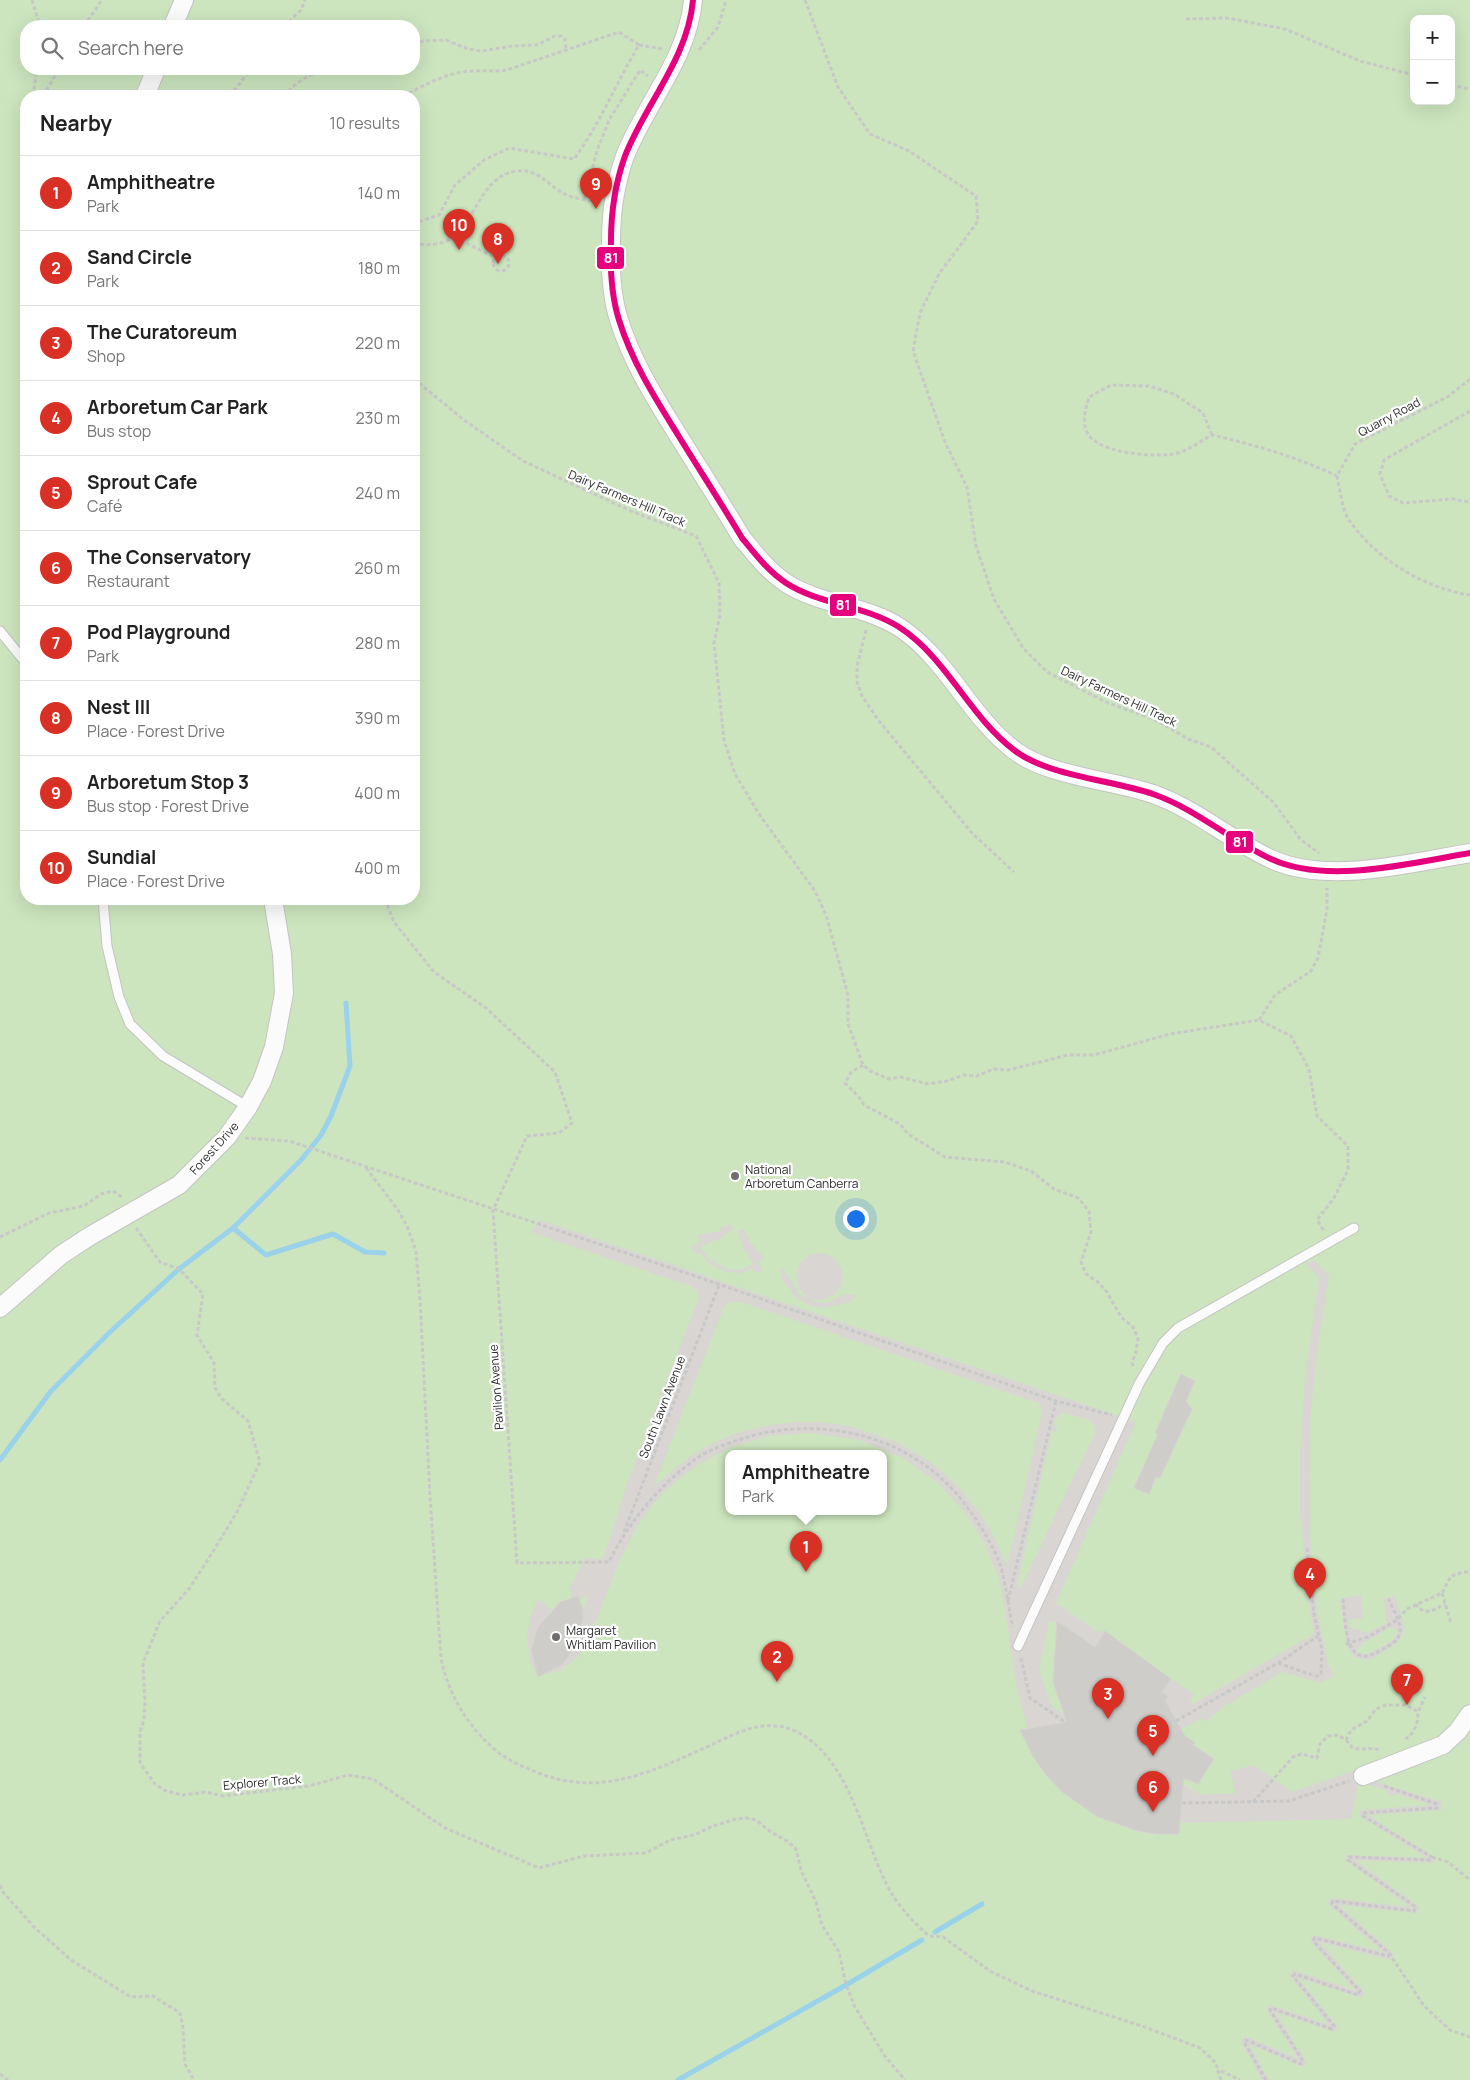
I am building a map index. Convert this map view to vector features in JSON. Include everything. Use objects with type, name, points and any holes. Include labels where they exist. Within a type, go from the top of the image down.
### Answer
[{"type":"street","points":[[176,20],[184,0]]},
{"type":"street","points":[[693,0],[688,28],[679,52],[636,132],[625,157],[615,189],[612,275],[618,319],[646,384],[742,538],[767,568],[787,584],[871,613],[900,628],[914,638],[939,664],[996,734],[1022,756],[1044,766],[1152,794],[1173,802],[1202,817],[1271,859],[1295,868],[1328,872],[1348,872],[1470,854]]},
{"type":"street","points":[[147,90],[153,75]]},
{"type":"street","name":"Forest Drive","points":[[0,1308],[61,1255],[90,1236],[179,1185],[227,1137],[248,1107],[262,1081],[274,1047],[284,994],[282,954],[274,905]]},
{"type":"street","points":[[1362,1776],[1444,1745],[1470,1714]]},
{"type":"lane","points":[[0,631],[20,656]]},
{"type":"lane","points":[[104,905],[107,946],[119,997],[130,1024],[163,1056],[248,1107]]},
{"type":"lane","points":[[1018,1646],[1140,1382],[1170,1334],[1354,1228]]},
{"type":"path","points":[[32,0],[38,20]]},
{"type":"path","points":[[88,20],[102,0]]},
{"type":"path","points":[[290,20],[301,10],[305,0]]},
{"type":"path","name":"Dairy Farmers Hill Track","points":[[805,0],[838,87],[870,134],[909,151],[976,196],[978,221],[939,274],[920,313],[913,351],[945,442],[967,487],[976,546],[994,599],[1023,648],[1047,672],[1108,703],[1154,719],[1188,739],[1212,747],[1273,802],[1301,840],[1325,857],[1328,872],[1327,909],[1318,958],[1311,971],[1275,995],[1259,1020]]},
{"type":"path","points":[[1186,19],[1226,18],[1285,29],[1360,61],[1410,74]]},
{"type":"path","points":[[415,90],[451,74],[507,70],[619,32],[639,45],[620,77],[603,113],[574,159],[509,148],[484,160],[455,185],[439,215],[420,220]]},
{"type":"path","points":[[420,42],[446,40],[468,49],[482,51],[512,46],[537,45],[556,36],[561,36],[565,39],[566,49]]},
{"type":"path","points":[[584,199],[597,152],[609,120],[640,70],[662,86]]},
{"type":"path","points":[[34,90],[36,75]]},
{"type":"path","points":[[47,90],[55,75]]},
{"type":"path","points":[[235,90],[246,75]]},
{"type":"path","points":[[289,90],[292,86],[311,75]]},
{"type":"path","points":[[1455,86],[1470,90]]},
{"type":"path","points":[[420,244],[426,245],[441,243],[459,232],[486,191],[499,178],[511,173],[524,171],[537,174],[566,195],[613,205]]},
{"type":"path","points":[[459,232],[468,244],[494,257],[502,254],[507,257],[509,263],[507,268],[500,272],[495,269],[492,262],[494,257]]},
{"type":"path","name":"Quarry Road","points":[[1337,476],[1355,444],[1449,396],[1470,379]]},
{"type":"path","name":"Dairy Farmers Hill Track","points":[[420,384],[464,420],[523,461],[631,510],[696,536],[719,583],[720,615],[714,644],[724,740],[735,774],[759,814],[816,892],[826,915],[848,994],[848,1024],[863,1065]]},
{"type":"path","points":[[1212,435],[1203,413],[1174,394],[1149,386],[1111,385],[1089,397],[1084,418],[1086,432],[1096,443],[1138,455],[1176,454],[1212,435],[1307,461],[1337,476],[1348,519],[1372,544],[1405,572],[1437,586],[1470,595]]},
{"type":"path","points":[[1470,411],[1384,460],[1380,474],[1389,496],[1404,503],[1452,500],[1470,502]]},
{"type":"path","points":[[871,613],[857,666],[857,682],[862,696],[878,721],[959,818],[972,833],[1014,872]]},
{"type":"path","points":[[387,905],[394,922],[434,972],[486,1008],[555,1072],[572,1123],[559,1132],[527,1136],[493,1210]]},
{"type":"path","points":[[1136,1352],[1138,1338],[1132,1327],[1121,1317],[1107,1292],[1098,1282],[1086,1274],[1081,1262],[1091,1232],[1089,1211],[1078,1198],[1054,1188],[1031,1171],[1006,1162],[945,1157],[908,1134],[900,1124],[864,1105],[860,1097],[846,1083],[851,1072],[863,1065],[876,1075],[889,1079],[900,1077],[928,1084],[947,1081],[964,1075],[977,1076],[993,1070],[1008,1070],[1068,1055],[1094,1054],[1170,1034],[1259,1020],[1291,1036],[1309,1069],[1318,1116],[1348,1146],[1348,1170],[1334,1198],[1317,1220],[1324,1232]]},
{"type":"path","points":[[227,1137],[289,1141],[719,1285],[1056,1401],[1123,1417]]},
{"type":"path","points":[[366,1168],[398,1210],[407,1226],[416,1251],[440,1651],[444,1672],[450,1686],[473,1727],[494,1749],[517,1764],[550,1777],[593,1784],[613,1782],[638,1776],[749,1728],[772,1725],[790,1729],[809,1739],[833,1766],[851,1798],[888,1887],[907,1914],[929,1936],[942,1937],[990,1971],[1032,1991],[1142,2026],[1200,2048],[1213,2060],[1219,2070],[1221,2080]]},
{"type":"path","name":"Explorer Track","points":[[0,1237],[49,1213],[84,1206],[101,1194],[113,1191],[124,1198],[126,1216],[160,1262],[179,1269],[203,1294],[197,1335],[214,1363],[215,1388],[220,1398],[248,1421],[260,1462],[237,1512],[214,1550],[189,1589],[160,1622],[143,1663],[145,1702],[144,1720],[140,1732],[140,1764],[155,1784],[166,1791],[183,1795],[206,1792],[223,1796],[309,1786],[348,1775],[373,1779],[445,1828],[539,1868],[584,1856],[646,1853],[670,1840],[694,1835],[713,1826],[740,1819],[756,1820],[796,1849],[801,1870],[816,1902],[822,1925],[840,1952],[846,1985],[855,2007],[884,2055],[906,2080]]},
{"type":"path","name":"Pavilion Avenue","points":[[493,1210],[517,1563],[609,1562],[622,1535]]},
{"type":"path","name":"South Lawn Avenue","points":[[622,1535],[719,1285]]},
{"type":"path","points":[[622,1535],[643,1507],[694,1460],[726,1444],[762,1432],[796,1428],[833,1430],[867,1436],[901,1450],[934,1471],[960,1498],[981,1528],[1000,1565],[1008,1604],[1056,1401]]},
{"type":"path","points":[[1278,1663],[1319,1676],[1324,1652],[1318,1636],[1314,1614],[1307,1547]]},
{"type":"path","points":[[1451,1623],[1442,1593],[1450,1576],[1470,1572]]},
{"type":"path","points":[[1348,1644],[1368,1637],[1397,1620],[1406,1608],[1442,1593]]},
{"type":"path","points":[[1343,1599],[1348,1644],[1359,1656],[1365,1657],[1374,1655],[1397,1638],[1401,1630],[1389,1599]]},
{"type":"path","points":[[1415,1604],[1421,1610],[1426,1611],[1434,1610],[1444,1604]]},
{"type":"path","points":[[1176,1721],[1278,1663],[1318,1636]]},
{"type":"path","points":[[1400,1745],[1410,1736],[1418,1720],[1418,1712],[1425,1697]]},
{"type":"path","points":[[1030,1698],[1065,1722]]},
{"type":"path","points":[[1346,1740],[1351,1730],[1367,1722],[1376,1709],[1386,1704],[1406,1704],[1418,1712]]},
{"type":"path","points":[[1253,1802],[1293,1757],[1301,1754],[1317,1758],[1320,1744],[1328,1736],[1338,1735],[1353,1748],[1371,1747],[1383,1751],[1388,1750]]},
{"type":"path","points":[[1182,1803],[1289,1801],[1362,1776],[1369,1781],[1437,1804],[1437,1808],[1363,1813],[1363,1816],[1432,1857],[1448,1862],[1470,1880]]},
{"type":"path","points":[[1432,1857],[1431,1860],[1349,1857],[1348,1860],[1416,1907],[1414,1911],[1333,1901],[1332,1904],[1389,1953],[1424,2006],[1450,2030],[1470,2037]]},
{"type":"path","points":[[0,1885],[3,1892],[34,1927],[71,1960],[131,1997],[153,1996],[180,2013],[183,2027],[185,2064],[194,2080]]},
{"type":"path","points":[[1266,2080],[1244,2042],[1246,2040],[1301,2064],[1303,2061],[1270,2010],[1271,2008],[1332,2029],[1334,2026],[1293,1976],[1295,1974],[1358,1995],[1360,1991],[1313,1942],[1315,1938],[1388,1956],[1389,1953]]},
{"type":"path","points":[[1219,2070],[1240,2080]]},
{"type":"path","points":[[0,2074],[8,2080]]},
{"type":"green space","name":"National Arboretum Canberra","points":[[0,0],[1470,0],[1470,2080],[0,2080]]},
{"type":"shaded area","points":[[540,1220],[1136,1422],[1056,1603],[1100,1633],[1103,1629],[1105,1631],[1101,1638],[1167,1684],[1171,1679],[1195,1695],[1190,1699],[1192,1704],[1314,1634],[1308,1600],[1300,1512],[1300,1452],[1305,1376],[1319,1278],[1305,1264],[1314,1260],[1329,1275],[1311,1409],[1310,1534],[1318,1617],[1329,1667],[1334,1675],[1322,1683],[1282,1672],[1223,1707],[1205,1722],[1202,1718],[1181,1729],[1168,1706],[1161,1707],[1168,1696],[1057,1621],[1049,1621],[1039,1670],[1052,1707],[1062,1713],[1069,1710],[1079,1720],[1028,1729],[1016,1687],[999,1579],[983,1541],[965,1513],[938,1483],[901,1457],[859,1440],[811,1433],[769,1436],[732,1447],[699,1464],[676,1481],[656,1500],[636,1528],[617,1567],[589,1636],[586,1634],[583,1648],[578,1657],[561,1670],[541,1675],[562,1665],[576,1646],[582,1625],[583,1609],[588,1598],[584,1596],[580,1603],[578,1596],[570,1598],[573,1591],[569,1589],[585,1558],[600,1559],[604,1556],[628,1481],[699,1297],[696,1290],[691,1286],[530,1232]],"holes":[[[732,1301],[744,1303],[1038,1403],[1041,1406],[1042,1413],[1007,1566],[995,1538],[981,1515],[963,1492],[943,1472],[920,1455],[894,1441],[848,1426],[820,1422],[794,1422],[743,1431],[713,1443],[692,1455],[654,1486],[724,1306]],[[1065,1413],[1089,1420],[1094,1425],[1095,1433],[1021,1587],[1019,1587],[1017,1584],[1052,1431],[1056,1432],[1055,1420],[1059,1415]]]},
{"type":"shaded area","points":[[731,1225],[733,1229],[717,1241],[715,1240],[701,1247],[703,1251],[709,1259],[726,1269],[739,1270],[750,1266],[753,1264],[746,1250],[744,1251],[738,1231],[743,1229],[749,1238],[748,1240],[764,1257],[758,1263],[763,1270],[758,1273],[751,1269],[740,1273],[726,1272],[711,1265],[701,1253],[697,1254],[693,1251],[691,1247],[699,1243],[698,1235],[720,1231],[720,1228]]},
{"type":"shaded area","points":[[817,1253],[827,1254],[835,1259],[842,1270],[843,1277],[842,1285],[834,1295],[823,1300],[813,1299],[813,1301],[827,1303],[845,1294],[857,1296],[849,1302],[824,1308],[810,1306],[796,1297],[782,1282],[780,1268],[788,1275],[799,1294],[808,1298],[799,1288],[796,1276],[800,1263],[808,1256]]},
{"type":"shaded area","points":[[1361,1595],[1363,1618],[1348,1620],[1349,1627],[1367,1633],[1386,1623],[1384,1598],[1395,1596],[1404,1625],[1402,1636],[1397,1643],[1372,1659],[1365,1660],[1354,1657],[1348,1649],[1340,1601],[1342,1598]],"holes":[[[1390,1628],[1399,1630],[1395,1638],[1390,1642],[1366,1655],[1356,1652],[1360,1645]]]},
{"type":"shaded area","points":[[538,1599],[552,1609],[538,1627],[532,1645],[531,1650],[537,1674],[531,1664],[527,1637],[531,1615]]},
{"type":"shaded area","points":[[1254,1765],[1292,1792],[1365,1767],[1358,1784],[1351,1819],[1181,1823],[1184,1785],[1201,1795],[1236,1793],[1230,1771]]},
{"type":"shaded area","points":[[1370,1780],[1442,1802],[1442,1810],[1368,1815],[1435,1858],[1434,1863],[1355,1860],[1419,1907],[1417,1913],[1338,1905],[1394,1954],[1390,1960],[1319,1942],[1365,1993],[1362,1998],[1298,1978],[1338,2027],[1334,2032],[1275,2012],[1307,2063],[1303,2067],[1249,2044],[1269,2080],[1262,2080],[1241,2041],[1245,2036],[1298,2059],[1266,2009],[1270,2005],[1329,2025],[1289,1975],[1293,1970],[1356,1991],[1310,1941],[1313,1935],[1383,1952],[1328,1904],[1331,1898],[1410,1907],[1345,1860],[1347,1855],[1427,1858],[1360,1816],[1360,1810],[1432,1805],[1397,1794],[1396,1796],[1387,1794],[1388,1791],[1366,1784]]},
{"type":"building","points":[[1181,1374],[1195,1381],[1186,1401],[1192,1409],[1160,1478],[1156,1477],[1149,1494],[1134,1488],[1158,1434],[1155,1433]]},
{"type":"building","name":"Margaret Whitlam Pavilion","points":[[578,1596],[583,1609],[583,1617],[576,1646],[562,1665],[538,1677],[531,1650],[538,1627],[560,1602]]},
{"type":"building","points":[[1057,1621],[1095,1647],[1105,1631],[1171,1679],[1162,1692],[1168,1696],[1165,1701],[1185,1736],[1195,1742],[1193,1745],[1214,1759],[1198,1784],[1184,1778],[1179,1834],[1157,1834],[1138,1831],[1098,1817],[1062,1792],[1046,1775],[1032,1755],[1020,1730],[1067,1722],[1053,1682]]},
{"type":"waterway","points":[[0,1460],[51,1391],[110,1332],[179,1269],[233,1228],[302,1159],[321,1135],[331,1116],[350,1066],[346,1003]]},
{"type":"waterway","points":[[233,1228],[266,1255],[333,1234],[365,1252],[384,1253]]},
{"type":"waterway","points":[[935,1932],[982,1904]]},
{"type":"waterway","points":[[678,2080],[922,1940]]},
{"type":"transit line","name":"81","points":[[693,0],[690,21],[675,61],[634,136],[625,156],[619,177],[614,198],[611,230],[613,291],[616,310],[624,335],[645,379],[742,538],[762,562],[779,578],[799,590],[827,601],[871,614],[899,627],[931,655],[998,736],[1014,750],[1044,766],[1062,772],[1137,789],[1169,800],[1241,843],[1271,859],[1293,867],[1343,871],[1369,869],[1470,853]]},
{"type":"place","name":"Arboretum Stop 3","points":[[596,209]]},
{"type":"place","name":"Sundial","points":[[459,250]]},
{"type":"place","name":"Nest III","points":[[498,264]]},
{"type":"place","name":"National Arboretum Canberra","points":[[735,1176]]},
{"type":"place","name":"Amphitheatre","points":[[806,1572]]},
{"type":"place","name":"Arboretum Car Park","points":[[1310,1599]]},
{"type":"place","name":"Margaret Whitlam Pavilion","points":[[556,1637]]},
{"type":"place","name":"Sand Circle","points":[[777,1682]]},
{"type":"place","name":"Pod Playground","points":[[1407,1705]]},
{"type":"place","name":"The Curatoreum","points":[[1108,1719]]},
{"type":"place","name":"Sprout Cafe","points":[[1153,1756]]},
{"type":"place","name":"The Conservatory","points":[[1153,1812]]}]
